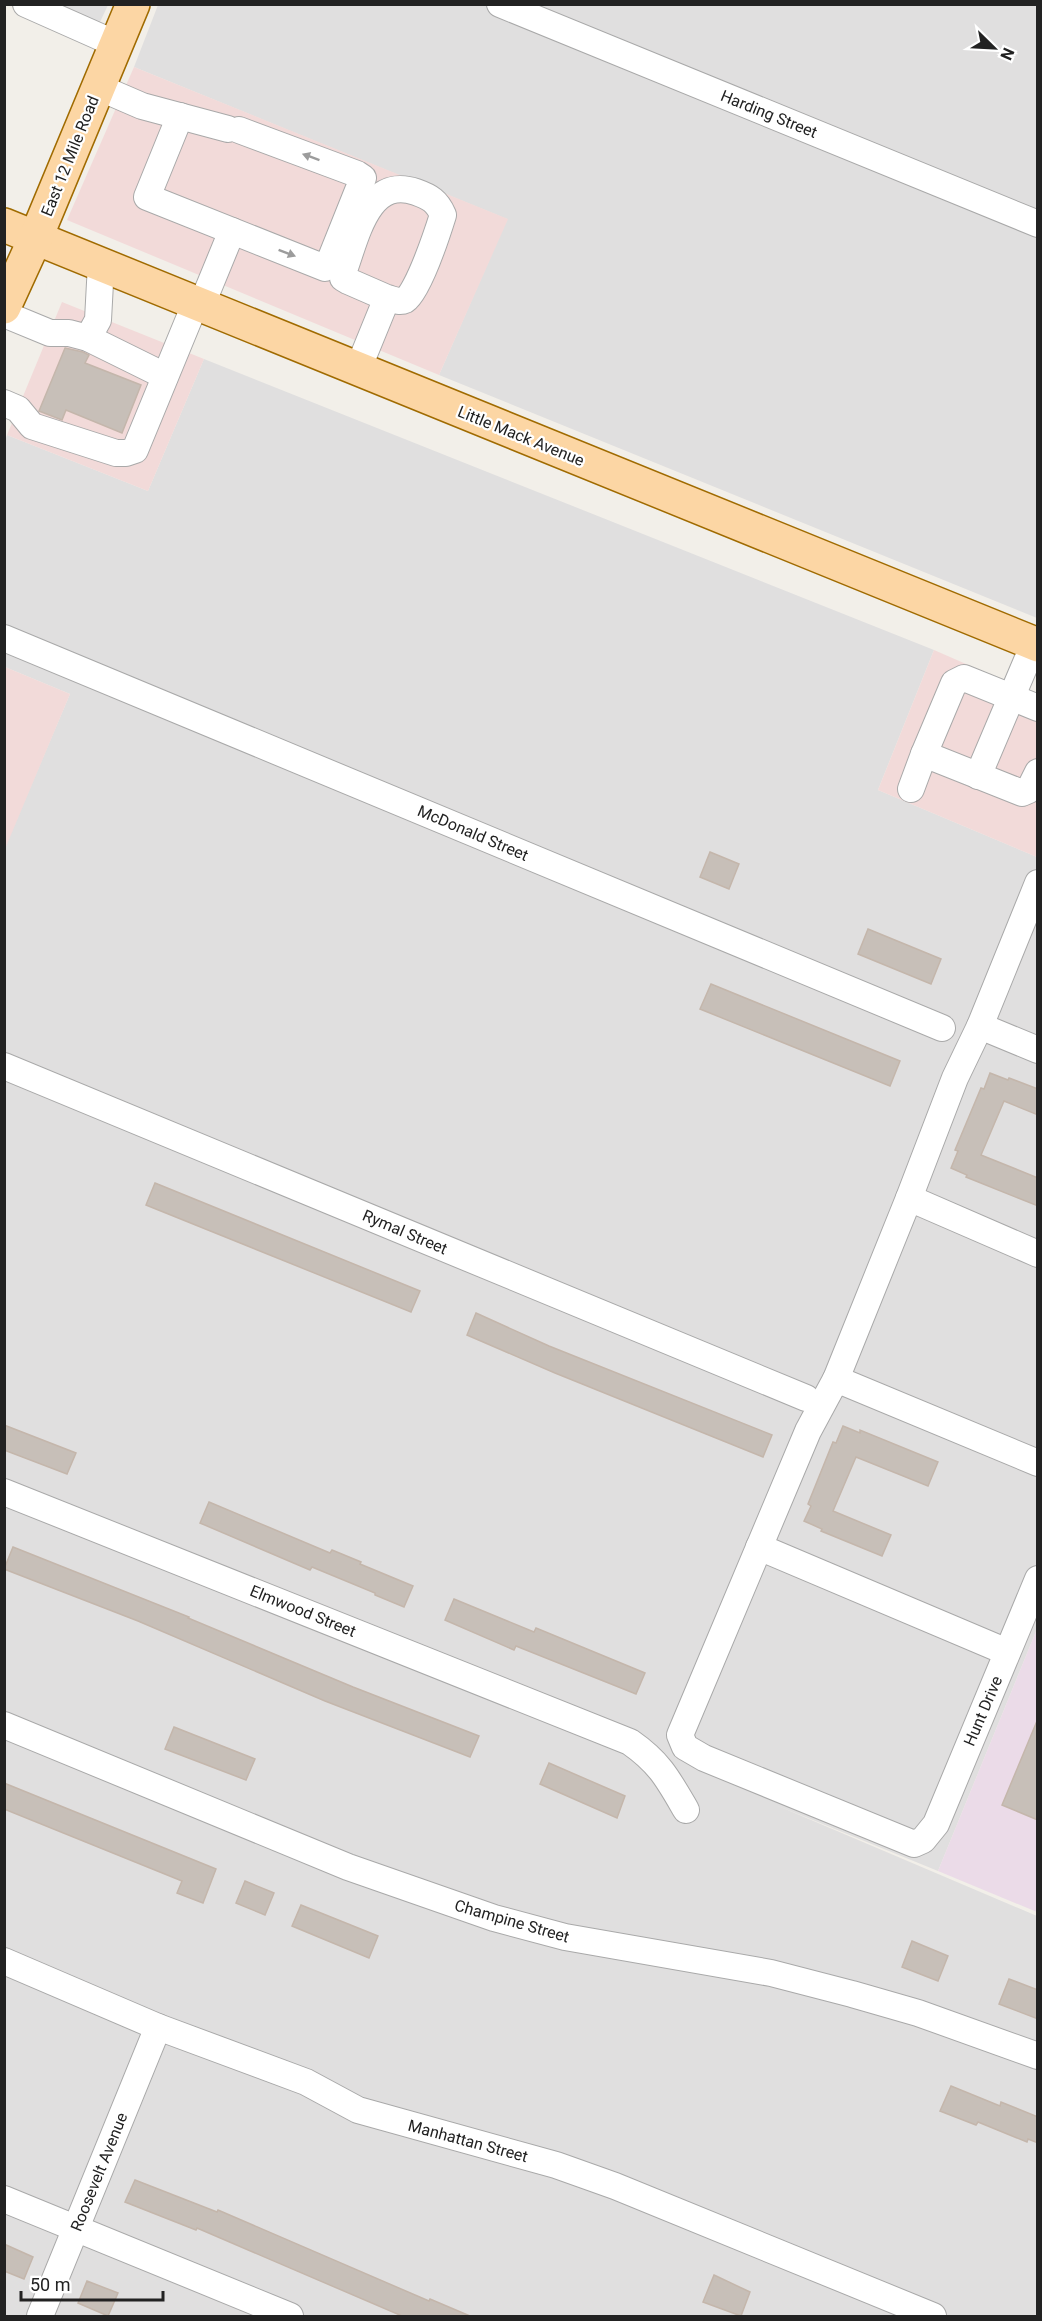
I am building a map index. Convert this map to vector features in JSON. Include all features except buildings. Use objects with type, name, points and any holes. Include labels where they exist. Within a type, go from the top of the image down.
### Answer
[{"type":"main road","name":"East 12 Mile Road","points":[[5,304],[36,237],[133,4]]},
{"type":"main road","name":"Little Mack Avenue","points":[[4,225],[1036,644]]},
{"type":"street","points":[[26,4],[116,44]]},
{"type":"street","name":"Harding Street","points":[[501,4],[1038,224]]},
{"type":"street","points":[[98,87],[142,106],[233,129],[363,178],[325,268],[147,197],[180,116]]},
{"type":"street","points":[[406,189],[438,203],[443,215],[414,289],[405,300],[398,302],[387,298],[343,278],[365,215],[374,200],[385,192],[406,189]]},
{"type":"street","points":[[4,403],[18,409],[32,426],[106,450],[126,453],[135,450],[165,376],[232,231]]},
{"type":"street","points":[[88,338],[98,320],[100,264]]},
{"type":"street","points":[[358,369],[387,298]]},
{"type":"street","points":[[5,304],[50,333],[69,333],[88,338],[165,376]]},
{"type":"street","name":"McDonald Street","points":[[4,638],[942,1028]]},
{"type":"street","points":[[978,776],[1036,644]]},
{"type":"street","points":[[910,789],[954,683],[964,678],[1038,708]]},
{"type":"street","points":[[924,754],[1022,794],[1029,790],[1038,772]]},
{"type":"street","points":[[1007,1652],[759,1547],[808,1431],[836,1379],[955,1078],[980,1026],[1038,884]]},
{"type":"street","points":[[980,1026],[1038,1050]]},
{"type":"street","name":"Rymal Street","points":[[4,1066],[806,1398]]},
{"type":"street","points":[[909,1198],[1038,1254]]},
{"type":"street","points":[[836,1379],[1038,1462]]},
{"type":"street","name":"Elmwood Street","points":[[4,1492],[630,1742],[648,1754],[664,1771],[686,1810]]},
{"type":"street","name":"Hunt Drive","points":[[759,1547],[680,1735],[685,1747],[704,1758],[914,1844],[922,1840],[936,1824],[1038,1579]]},
{"type":"street","name":"Champine Street","points":[[4,1725],[348,1867],[494,1918],[565,1937],[771,1973],[918,2013],[1038,2056]]},
{"type":"street","name":"Manhattan Street","points":[[4,1961],[158,2027],[306,2082],[358,2110],[556,2165],[615,2186],[933,2316]]},
{"type":"street","name":"Roosevelt Avenue","points":[[40,2316],[158,2027]]},
{"type":"street","points":[[4,2199],[291,2316]]},
{"type":"shaded area","points":[[10,5],[108,5],[92,39]]},
{"type":"shaded area","points":[[158,5],[1037,5],[1037,618],[439,375],[507,219],[134,67]]},
{"type":"shaded area","points":[[134,67],[508,219],[439,375],[67,220]]},
{"type":"shaded area","points":[[62,302],[204,359],[148,491],[7,435]]},
{"type":"shaded area","points":[[204,359],[934,650],[878,790],[1037,857],[1037,1629],[938,1871],[776,1805],[1037,1916],[1037,2316],[5,2316],[4,849],[70,694],[5,667],[5,441],[7,435],[148,491]]},
{"type":"shaded area","points":[[934,650],[1037,695],[1037,857],[878,790]]},
{"type":"shaded area","points":[[5,667],[70,694],[5,849]]},
{"type":"shaded area","points":[[1037,1629],[1037,1912],[938,1871]]}]
